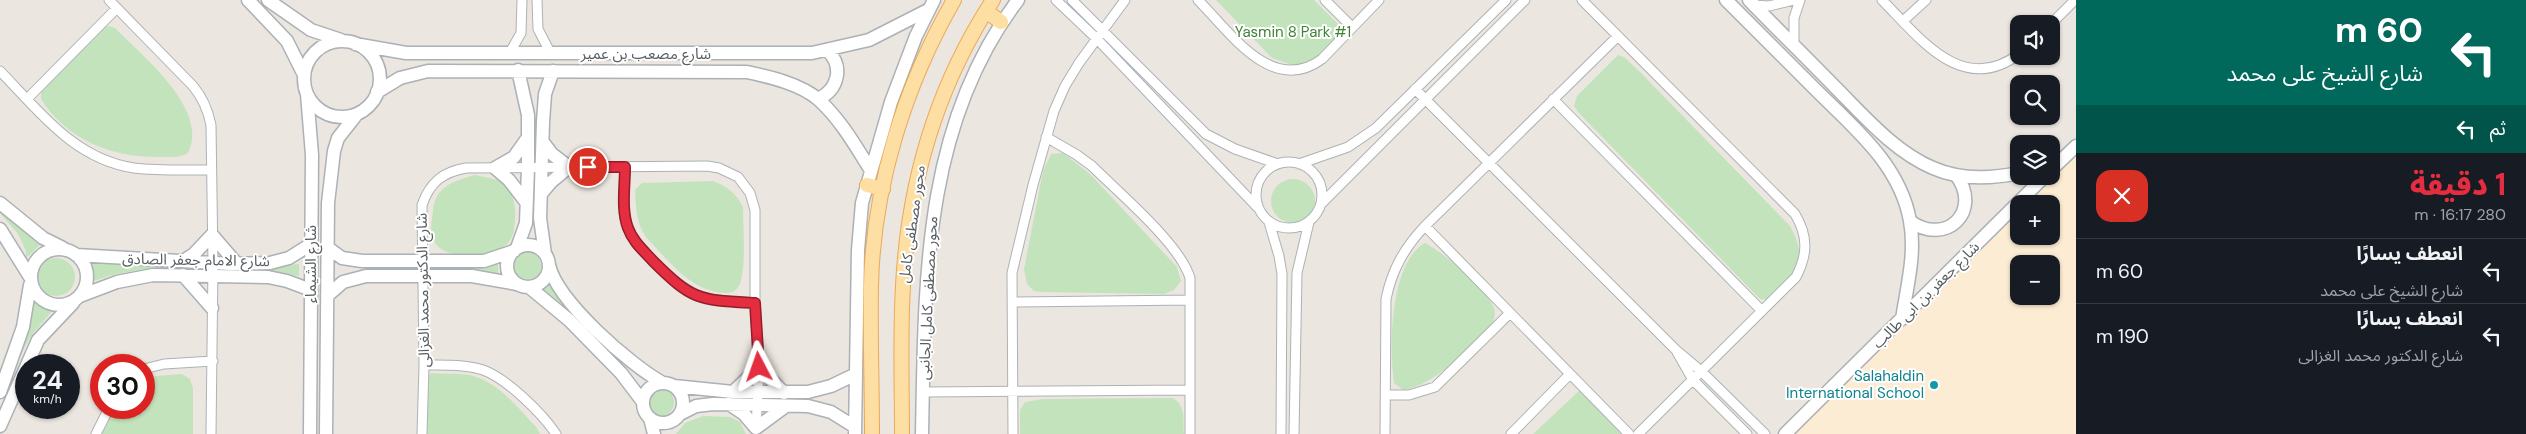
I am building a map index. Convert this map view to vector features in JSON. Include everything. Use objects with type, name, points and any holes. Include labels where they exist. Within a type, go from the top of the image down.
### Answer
[{"type":"main road","name":"محور مصطفى كامل","points":[[872,434],[871,284],[876,229],[883,189],[892,147],[912,87],[938,28],[954,0]]},
{"type":"main road","name":"محور مصطفى كامل","points":[[902,434],[903,287],[916,182],[940,105],[965,49],[989,5]]},
{"type":"main road","points":[[989,5],[1001,22]]},
{"type":"main road","points":[[867,185],[883,189]]},
{"type":"street","points":[[110,0],[202,97],[211,125],[210,170],[213,263],[211,434]]},
{"type":"street","points":[[248,0],[287,41],[304,75],[307,94],[312,103],[328,114],[338,117],[357,114],[369,105],[377,92],[379,75],[378,67],[369,53],[350,43],[326,44],[311,57],[304,75]]},
{"type":"street","name":"شارع مصعب بن عمير","points":[[268,0],[311,30],[350,43],[406,53],[509,54],[795,54],[828,51],[881,36],[931,5]]},
{"type":"street","points":[[509,54],[520,39],[522,0]]},
{"type":"street","points":[[537,0],[538,29],[551,54]]},
{"type":"street","name":"محور مصطفى كامل الجانبى","points":[[922,434],[927,263],[933,210],[943,160],[977,66],[1001,22],[1018,0]]},
{"type":"street","points":[[1056,0],[1096,39],[1258,208],[1269,222],[1275,238],[1282,274],[1281,434]]},
{"type":"street","points":[[1072,0],[1206,134],[1235,149],[1278,164],[1299,164],[1332,154],[1363,138],[1506,0]]},
{"type":"street","points":[[1013,434],[1012,273],[1015,254],[1046,137],[1065,86],[1125,0]]},
{"type":"street","points":[[1198,0],[1258,60],[1270,67],[1283,71],[1297,71],[1311,67],[1379,0]]},
{"type":"street","points":[[1325,0],[1352,27]]},
{"type":"street","points":[[1294,434],[1296,273],[1309,222],[1321,204],[1525,0]]},
{"type":"street","points":[[1582,0],[1795,214],[1802,225],[1806,252],[1796,277],[1638,434]]},
{"type":"street","points":[[1726,0],[1855,129],[1882,158],[1894,177],[1904,198],[1910,220],[1912,244],[1911,268],[1902,318]]},
{"type":"street","points":[[1751,3],[1769,6],[1794,0]]},
{"type":"street","points":[[1794,45],[1794,18],[1800,0]]},
{"type":"street","points":[[1882,0],[1941,58],[1959,66],[1977,69],[1994,67],[2010,59]]},
{"type":"street","points":[[1903,21],[1926,0]]},
{"type":"street","points":[[2060,15],[2075,0]]},
{"type":"street","points":[[1751,3],[1866,118],[1913,158],[1934,168],[1956,175],[1982,178],[2010,174]]},
{"type":"street","points":[[855,431],[854,375],[858,235],[870,168],[890,102],[931,5]]},
{"type":"street","points":[[27,99],[117,8]]},
{"type":"street","points":[[1385,434],[1386,299],[1390,279],[1399,259],[1410,241],[1618,36]]},
{"type":"street","points":[[818,99],[827,95],[837,78],[836,58],[828,51]]},
{"type":"street","points":[[0,70],[69,140],[98,157],[134,168],[210,170]]},
{"type":"street","points":[[518,70],[526,102],[528,168],[524,230],[507,266],[511,278],[570,320],[620,373],[643,402],[654,434]]},
{"type":"street","name":"شارع مصعب بن عمير","points":[[377,92],[400,78],[428,71],[747,72],[782,81],[818,99],[850,136],[870,168]]},
{"type":"street","points":[[553,71],[543,106],[541,234],[547,259],[556,283],[579,310],[632,363],[668,385],[682,399],[668,434]]},
{"type":"street","points":[[1415,89],[1676,350],[1702,371],[1765,434]]},
{"type":"street","name":"شارع الشيماء","points":[[307,94],[312,139],[310,434]]},
{"type":"street","points":[[1553,100],[1762,311]]},
{"type":"street","name":"شارع الشيماء","points":[[326,434],[327,247],[334,151],[343,130],[357,114]]},
{"type":"street","points":[[1855,129],[1866,118]]},
{"type":"street","points":[[1046,137],[1062,145],[1092,166],[1175,250],[1187,268],[1190,278],[1190,434]]},
{"type":"street","points":[[526,140],[514,157],[495,168],[509,180],[526,202]]},
{"type":"street","points":[[541,194],[550,182],[569,167],[552,154],[543,142]]},
{"type":"street","points":[[2060,159],[2076,146]]},
{"type":"street","points":[[1258,208],[1256,199],[1259,182],[1264,174],[1278,164]]},
{"type":"street","points":[[1299,164],[1308,168],[1320,184],[1321,204]]},
{"type":"street","name":"شارع الدكتور محمد الغزالى","points":[[422,434],[424,365],[422,204],[427,192],[436,179],[450,171],[466,168],[569,167],[719,168],[730,172],[745,184],[754,210],[755,303],[759,367],[756,431]]},
{"type":"street","points":[[625,167],[625,216],[632,237],[639,246],[676,284],[695,296],[716,301],[755,303]]},
{"type":"street","points":[[1910,220],[1925,230],[1933,231],[1950,227],[1957,222],[1965,207],[1966,198],[1965,190],[1956,175]]},
{"type":"street","name":"شارع جعفر بن ابى طالب","points":[[1786,434],[2036,185]]},
{"type":"street","name":"شارع الامام جعفر الصادق","points":[[0,203],[43,238],[72,253],[237,264],[280,261],[311,244]]},
{"type":"street","points":[[1269,222],[1278,227],[1289,228],[1309,222]]},
{"type":"street","points":[[1425,226],[1629,434]]},
{"type":"street","points":[[0,229],[40,298],[48,304],[57,306],[78,298]]},
{"type":"street","points":[[183,261],[204,246],[212,235]]},
{"type":"street","points":[[212,235],[237,264]]},
{"type":"street","points":[[327,247],[337,256],[352,261],[484,261],[526,246],[534,246],[547,259]]},
{"type":"street","points":[[0,392],[23,327],[30,279],[36,260],[50,250],[72,253],[82,262],[87,279],[78,298],[38,340],[0,426]]},
{"type":"street","points":[[326,296],[342,282],[353,278],[483,276],[523,286],[544,281],[547,259]]},
{"type":"street","points":[[183,275],[212,308]]},
{"type":"street","name":"شارع الامام جعفر الصادق","points":[[78,298],[100,287],[134,278],[183,275],[268,277],[287,281],[311,290]]},
{"type":"street","points":[[1012,302],[1190,300]]},
{"type":"street","points":[[1386,395],[1409,395],[1435,387],[1510,313]]},
{"type":"street","points":[[1676,350],[1693,380],[1747,434]]},
{"type":"street","points":[[155,366],[213,361]]},
{"type":"street","points":[[424,365],[466,366],[491,374],[545,418],[556,434]]},
{"type":"street","points":[[650,418],[660,423],[675,418],[696,406],[730,398],[759,367],[784,393]]},
{"type":"street","points":[[1511,434],[1570,374]]},
{"type":"street","points":[[643,402],[649,388],[668,385],[730,398],[757,398],[784,393],[820,390],[854,375]]},
{"type":"street","points":[[923,392],[1190,390]]},
{"type":"street","points":[[730,398],[756,431],[786,406]]},
{"type":"street","points":[[757,398],[786,406],[820,408],[855,431]]},
{"type":"street","points":[[96,434],[104,419]]},
{"type":"shaded area","points":[[2076,155],[2076,434],[1796,434],[2010,221],[2010,245],[2060,245],[2060,195],[2036,195],[2046,185],[2060,185],[2060,171]]},
{"type":"green space","name":"Yasmin 8 Park #1","points":[[1216,0],[1314,0],[1344,30],[1317,57],[1295,66],[1272,58]]},
{"type":"green space","points":[[109,26],[115,28],[156,68],[182,101],[190,119],[192,136],[188,153],[185,155],[170,157],[141,156],[107,149],[77,135],[52,113],[41,99],[41,87],[100,29]]},
{"type":"green space","points":[[1618,55],[1624,57],[1639,71],[1790,226],[1799,249],[1797,267],[1787,283],[1770,300],[1760,299],[1574,106],[1577,96]]},
{"type":"green space","points":[[1063,153],[1090,174],[1177,267],[1181,281],[1174,290],[1164,294],[1041,292],[1034,291],[1027,284],[1024,269],[1043,171],[1051,154]]},
{"type":"green space","points":[[475,175],[503,181],[513,199],[515,208],[514,229],[507,244],[500,248],[480,254],[458,255],[439,248],[432,238],[431,226],[435,203],[437,196],[447,186],[453,182]]},
{"type":"green space","points":[[1297,179],[1309,185],[1314,192],[1314,210],[1309,217],[1302,222],[1289,223],[1281,220],[1274,213],[1271,197],[1274,189],[1281,182]]},
{"type":"green space","points":[[713,181],[731,191],[743,207],[743,272],[738,288],[728,293],[712,291],[701,287],[672,265],[646,237],[640,226],[636,209],[635,190],[642,183]]},
{"type":"green space","points":[[0,208],[42,243],[26,258],[26,251],[18,234],[0,213]]},
{"type":"green space","points":[[1425,243],[1474,281],[1490,300],[1495,316],[1490,327],[1450,365],[1428,381],[1416,387],[1403,390],[1394,383],[1392,367],[1394,307],[1398,286],[1405,268],[1413,253]]},
{"type":"green space","points":[[524,250],[536,255],[541,267],[536,279],[524,284],[512,279],[507,267],[512,255]]},
{"type":"green space","points":[[56,258],[70,263],[75,277],[70,291],[56,296],[42,291],[37,277],[42,263]]},
{"type":"green space","points":[[87,260],[136,264],[203,264],[203,269],[144,269],[112,275],[88,283]]},
{"type":"green space","points":[[498,263],[498,274],[470,271],[470,265]]},
{"type":"green space","points":[[299,264],[299,276],[268,270],[268,267]]},
{"type":"green space","points":[[547,281],[572,313],[537,290]]},
{"type":"green space","points":[[33,298],[53,310],[33,333],[21,354],[19,354]]},
{"type":"green space","points":[[430,373],[469,375],[489,383],[514,403],[540,434],[427,434],[427,385]]},
{"type":"green space","points":[[182,374],[190,379],[193,388],[193,434],[102,434],[110,419],[155,419],[155,376]]},
{"type":"green space","points":[[659,387],[670,391],[674,402],[670,413],[659,417],[648,413],[644,402],[648,391]]},
{"type":"green space","points":[[1579,391],[1582,391],[1621,434],[1533,434]]},
{"type":"green space","points":[[1173,398],[1182,409],[1184,434],[1020,434],[1020,410],[1025,402],[1043,399]]},
{"type":"green space","points":[[703,416],[730,417],[740,422],[746,434],[676,434],[685,423]]},
{"type":"place","name":"Salahaldin International School","points":[[1934,385]]},
{"type":"route","points":[[588,167],[625,167],[625,216],[627,227],[639,246],[676,284],[685,291],[705,299],[755,303],[759,367]]}]
